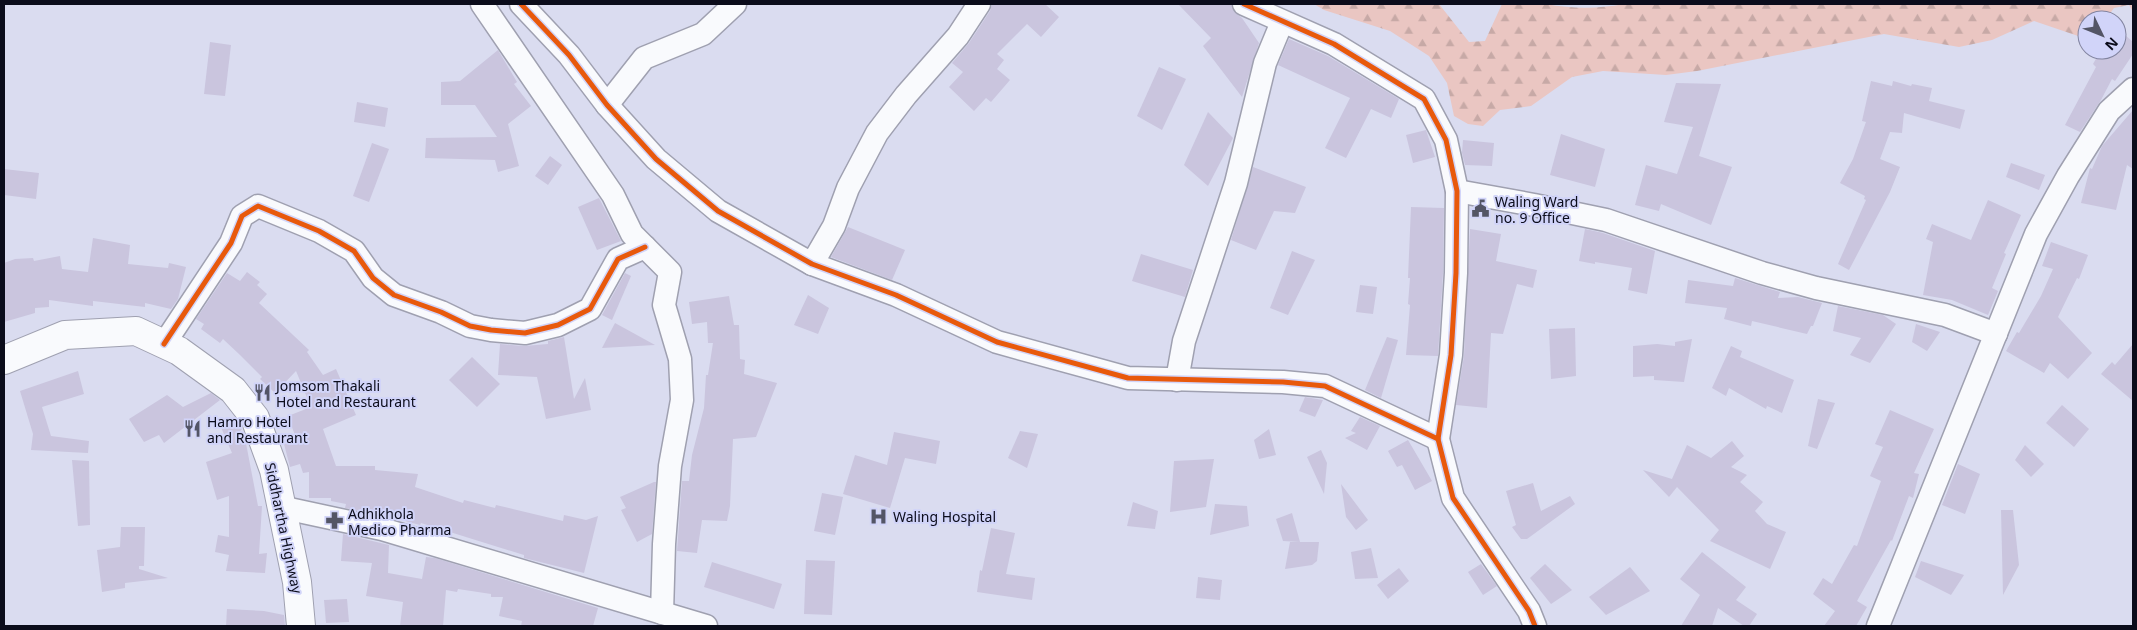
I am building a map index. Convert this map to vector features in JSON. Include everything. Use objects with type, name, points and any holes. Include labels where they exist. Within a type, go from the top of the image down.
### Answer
[{"type":"highway","name":"Siddhartha Highway","points":[[4,360],[66,335],[136,332],[179,351],[233,390],[254,418],[274,470],[280,507],[297,582],[301,626]]},
{"type":"street","points":[[482,4],[613,195],[632,234],[670,272],[664,305],[680,359],[682,400],[670,466],[664,544],[662,613]]},
{"type":"street","points":[[521,4],[569,55],[607,105],[656,159],[718,211],[812,264],[896,295],[998,342],[1128,378],[1282,382],[1325,386],[1438,439]]},
{"type":"street","points":[[607,105],[644,58],[703,34],[735,4]]},
{"type":"street","points":[[812,264],[834,226],[848,188],[878,132],[906,95],[958,36],[979,4]]},
{"type":"street","points":[[1244,4],[1334,44],[1424,99],[1446,140],[1456,191],[1456,273],[1451,355],[1438,439],[1453,498],[1529,611],[1535,626]]},
{"type":"street","points":[[1177,380],[1184,342],[1236,183],[1265,63],[1282,22]]},
{"type":"street","points":[[1878,626],[2036,234],[2109,111],[2133,89]]},
{"type":"street","points":[[1456,191],[1606,220],[1762,273],[1825,290],[1945,315],[1996,334]]},
{"type":"street","points":[[164,344],[231,244],[242,216],[258,206],[318,231],[354,251],[373,278],[394,295],[441,312],[470,326],[491,330],[525,333],[558,325],[590,309],[618,259],[645,247]]},
{"type":"street","points":[[280,507],[382,529],[706,626]]},
{"type":"green space","points":[[1541,3],[1585,8],[1624,4],[2133,4],[2133,12],[2129,5],[2112,10],[2077,10],[2077,36],[2034,21],[1992,40],[1959,47],[1884,34],[1697,71],[1666,75],[1603,71],[1572,77],[1531,106],[1500,110],[1483,126],[1468,124],[1454,116],[1447,83],[1429,56],[1390,31],[1324,10],[1314,4],[1439,4],[1469,42],[1485,41],[1502,4]]},
{"type":"building","points":[[992,4],[1045,4],[1059,17],[1041,37],[1027,24],[997,54],[1004,60],[997,69],[1010,80],[991,102],[986,98],[974,111],[949,87],[963,72],[952,63],[969,43],[990,11]]},
{"type":"building","points":[[1178,4],[1231,4],[1234,12],[1242,18],[1259,43],[1242,97],[1203,46],[1211,38]]},
{"type":"building","points":[[2127,37],[2133,42],[2133,54],[2115,81],[2112,79],[2080,132],[2065,125],[2096,67],[2093,64],[2095,60],[2127,60]]},
{"type":"building","points":[[1289,39],[1328,56],[1399,99],[1391,118],[1371,109],[1346,158],[1325,148],[1350,98],[1278,65]]},
{"type":"building","points":[[210,42],[231,45],[225,96],[204,94]]},
{"type":"building","points":[[498,50],[517,82],[514,84],[531,106],[508,124],[519,166],[498,172],[495,160],[425,158],[426,138],[497,137],[475,105],[441,105],[441,82],[460,81]]},
{"type":"building","points":[[1159,67],[1186,79],[1162,130],[1137,116]]},
{"type":"building","points":[[1871,81],[1892,86],[1893,81],[1911,86],[1912,84],[1932,88],[1929,101],[1965,110],[1960,129],[1904,113],[1902,133],[1890,132],[1880,159],[1900,167],[1890,192],[1849,270],[1838,264],[1866,200],[1864,199],[1865,196],[1840,183],[1853,159],[1866,122],[1862,121]]},
{"type":"building","points":[[1676,83],[1721,84],[1699,156],[1732,167],[1711,225],[1661,204],[1659,211],[1635,205],[1646,165],[1677,174],[1693,127],[1664,122]]},
{"type":"building","points":[[357,102],[388,108],[385,127],[354,122]]},
{"type":"building","points":[[2133,110],[2133,169],[2127,165],[2116,210],[2081,203],[2090,168],[2092,169],[2102,146]]},
{"type":"building","points":[[1208,112],[1233,138],[1208,186],[1184,165]]},
{"type":"building","points":[[1426,130],[1435,157],[1413,163],[1406,135]]},
{"type":"building","points":[[1561,134],[1605,149],[1595,187],[1550,175]]},
{"type":"building","points":[[1463,140],[1494,143],[1492,166],[1465,165],[1462,153]]},
{"type":"building","points":[[372,143],[389,149],[369,202],[353,196]]},
{"type":"building","points":[[550,156],[562,165],[548,185],[535,176]]},
{"type":"building","points":[[2011,163],[2045,175],[2039,190],[2006,177]]},
{"type":"building","points":[[1253,167],[1306,187],[1295,213],[1274,211],[1256,250],[1231,240]]},
{"type":"building","points":[[4,169],[39,173],[36,199],[4,195]]},
{"type":"building","points":[[599,198],[621,241],[597,250],[578,207]]},
{"type":"building","points":[[1988,200],[2021,215],[2004,253],[2006,254],[1992,288],[1998,291],[1988,315],[1952,300],[1923,295],[1933,242],[1926,239],[1932,224],[1971,240]]},
{"type":"building","points":[[1411,207],[1444,208],[1443,273],[1438,356],[1406,355],[1410,305],[1408,304],[1410,278],[1408,278]]},
{"type":"building","points":[[848,227],[905,250],[892,280],[831,257]]},
{"type":"building","points":[[1470,229],[1501,234],[1496,261],[1537,270],[1533,288],[1517,284],[1503,334],[1491,333],[1487,408],[1456,405],[1464,356]]},
{"type":"building","points":[[1585,229],[1603,233],[1655,251],[1647,294],[1628,290],[1632,268],[1579,261]]},
{"type":"building","points":[[93,238],[130,245],[128,264],[168,268],[169,263],[186,267],[178,299],[171,309],[145,303],[145,307],[93,301],[93,306],[49,300],[49,307],[35,308],[35,313],[4,322],[4,263],[15,259],[33,258],[34,261],[60,256],[62,269],[88,272]]},
{"type":"building","points":[[2051,242],[2088,255],[2079,279],[2077,278],[2058,317],[2092,353],[2068,379],[2050,363],[2044,373],[2006,351],[2041,296],[2053,269],[2042,266]]},
{"type":"building","points":[[1292,251],[1315,260],[1288,315],[1270,308]]},
{"type":"building","points":[[1141,254],[1193,270],[1185,297],[1132,281]]},
{"type":"building","points":[[247,272],[260,282],[257,285],[267,294],[259,303],[309,350],[307,352],[323,375],[336,369],[356,415],[323,429],[336,466],[375,466],[375,470],[418,474],[415,487],[463,503],[464,500],[495,508],[496,505],[563,521],[564,515],[586,520],[598,516],[584,573],[524,558],[524,555],[421,523],[420,525],[345,508],[346,504],[331,501],[331,498],[309,498],[309,472],[303,473],[300,464],[290,467],[284,444],[297,441],[288,416],[311,407],[296,371],[275,393],[260,379],[262,377],[223,339],[220,343],[201,329],[204,324],[196,319],[227,273],[240,281]]},
{"type":"building","points":[[625,273],[631,276],[612,320],[602,315]]},
{"type":"building","points":[[1735,278],[1780,292],[1778,298],[1798,297],[1822,303],[1813,326],[1811,326],[1807,334],[1752,321],[1751,326],[1724,319],[1727,308],[1685,303],[1688,280],[1733,286]]},
{"type":"building","points":[[1360,285],[1377,287],[1373,314],[1356,312]]},
{"type":"building","points":[[808,295],[829,308],[818,334],[794,325]]},
{"type":"building","points":[[729,296],[734,325],[739,325],[740,359],[745,360],[744,374],[777,383],[756,437],[733,439],[730,506],[727,521],[702,520],[697,553],[677,551],[682,481],[689,481],[692,455],[704,408],[706,375],[708,375],[713,343],[708,343],[707,322],[692,324],[689,302]]},
{"type":"building","points":[[1838,306],[1883,315],[1896,324],[1870,363],[1850,355],[1861,338],[1833,331]]},
{"type":"building","points":[[615,323],[655,345],[602,348]]},
{"type":"building","points":[[1916,324],[1940,332],[1927,351],[1912,342]]},
{"type":"building","points":[[1575,328],[1576,376],[1551,379],[1549,329]]},
{"type":"building","points":[[564,337],[574,399],[585,378],[591,410],[546,419],[537,377],[498,375],[500,344],[524,346],[548,344],[548,341]]},
{"type":"building","points":[[1387,337],[1398,340],[1381,398],[1365,390]]},
{"type":"building","points":[[1692,339],[1684,382],[1654,380],[1654,376],[1633,377],[1633,346],[1657,344],[1675,346],[1675,342]]},
{"type":"building","points":[[2133,344],[2133,401],[2101,374],[2112,362],[2115,365]]},
{"type":"building","points":[[1731,346],[1742,351],[1740,357],[1794,380],[1782,413],[1767,406],[1766,409],[1729,388],[1726,396],[1712,388]]},
{"type":"building","points":[[472,357],[500,384],[477,407],[449,380]]},
{"type":"building","points":[[78,371],[84,394],[42,407],[51,436],[89,441],[88,453],[31,450],[33,434],[20,391]]},
{"type":"building","points":[[211,393],[220,400],[164,443],[159,435],[144,442],[129,419],[167,395],[183,407]]},
{"type":"building","points":[[1305,397],[1323,400],[1315,417],[1299,411]]},
{"type":"building","points":[[1818,399],[1835,403],[1817,449],[1808,446]]},
{"type":"building","points":[[2062,405],[2089,429],[2074,447],[2046,423]]},
{"type":"building","points":[[1890,410],[1934,429],[1914,473],[1919,474],[1913,498],[1909,496],[1892,541],[1857,601],[1867,607],[1856,626],[1824,626],[1835,611],[1813,594],[1823,578],[1832,584],[1854,545],[1857,546],[1881,481],[1870,476],[1883,447],[1875,444]]},
{"type":"building","points":[[1360,417],[1380,426],[1367,450],[1345,438],[1356,433],[1351,431]]},
{"type":"building","points":[[235,418],[242,429],[235,437],[244,433],[258,506],[262,506],[259,554],[267,553],[265,573],[226,571],[229,555],[215,552],[218,535],[229,537],[229,496],[217,500],[206,462],[232,453],[220,425]]},
{"type":"building","points":[[1269,429],[1276,455],[1259,459],[1254,440]]},
{"type":"building","points":[[1020,431],[1038,434],[1027,468],[1008,458]]},
{"type":"building","points":[[894,432],[940,441],[936,464],[905,458],[890,508],[843,494],[855,455],[887,465]]},
{"type":"building","points":[[1408,440],[1432,481],[1415,490],[1402,465],[1397,467],[1388,451]]},
{"type":"building","points":[[1732,441],[1744,456],[1731,467],[1747,475],[1740,482],[1763,502],[1755,511],[1767,524],[1786,532],[1770,569],[1710,541],[1719,530],[1677,487],[1669,497],[1643,470],[1672,479],[1687,445],[1711,458]]},
{"type":"building","points":[[2025,445],[2044,464],[2031,477],[2015,460]]},
{"type":"building","points":[[1321,450],[1327,463],[1324,494],[1307,457]]},
{"type":"building","points":[[1214,459],[1206,507],[1170,512],[1174,461]]},
{"type":"building","points":[[72,460],[89,461],[90,525],[78,526]]},
{"type":"building","points":[[1958,464],[1980,474],[1965,514],[1942,505]]},
{"type":"building","points":[[656,482],[652,534],[637,542],[621,510],[626,508],[620,497]]},
{"type":"building","points":[[1533,483],[1541,511],[1570,496],[1575,504],[1527,539],[1521,539],[1512,527],[1516,525],[1506,491]]},
{"type":"building","points":[[1341,484],[1368,520],[1356,530],[1346,517]]},
{"type":"building","points":[[822,493],[843,497],[835,535],[814,531]]},
{"type":"building","points":[[1133,502],[1158,511],[1155,529],[1127,526]]},
{"type":"building","points":[[1215,504],[1247,506],[1249,526],[1210,535]]},
{"type":"building","points":[[2001,510],[2013,510],[2019,565],[2003,595]]},
{"type":"building","points":[[1292,513],[1300,542],[1283,541],[1276,519]]},
{"type":"building","points":[[121,527],[145,527],[144,566],[139,566],[139,569],[168,578],[125,583],[125,588],[102,592],[97,550],[120,547]]},
{"type":"building","points":[[991,528],[1015,533],[1006,574],[1035,578],[1032,600],[977,592],[980,570],[982,571]]},
{"type":"building","points":[[343,534],[389,545],[388,573],[422,579],[426,557],[435,558],[598,608],[593,626],[521,626],[522,621],[499,616],[503,597],[491,597],[491,594],[458,589],[457,592],[446,590],[443,626],[400,626],[403,602],[366,596],[372,563],[341,561]]},
{"type":"building","points":[[1290,542],[1319,542],[1317,561],[1312,565],[1285,569]]},
{"type":"building","points":[[1371,548],[1378,578],[1355,579],[1351,552]]},
{"type":"building","points":[[1702,552],[1746,587],[1736,600],[1757,614],[1749,626],[1744,626],[1718,608],[1712,626],[1681,626],[1700,595],[1680,579]]},
{"type":"building","points":[[806,560],[835,561],[832,615],[804,614]]},
{"type":"building","points":[[1921,561],[1964,575],[1951,595],[1915,577]]},
{"type":"building","points":[[712,562],[782,584],[774,609],[704,587]]},
{"type":"building","points":[[1481,564],[1497,586],[1483,595],[1468,572]]},
{"type":"building","points":[[1545,564],[1572,590],[1551,604],[1530,578]]},
{"type":"building","points":[[1630,567],[1650,591],[1606,615],[1589,597]]},
{"type":"building","points":[[1399,568],[1409,581],[1388,599],[1377,585]]},
{"type":"building","points":[[1198,577],[1222,580],[1220,600],[1196,598]]},
{"type":"building","points":[[347,599],[349,622],[326,623],[324,600]]},
{"type":"building","points":[[227,609],[264,611],[284,615],[285,626],[226,626]]},
{"type":"cycle path","points":[[521,4],[569,55],[607,105],[656,159],[718,211],[812,264],[896,295],[997,342],[1128,378],[1283,382],[1325,386],[1438,439]]},
{"type":"cycle path","points":[[1244,4],[1334,44],[1424,99],[1446,140],[1457,191],[1456,273],[1451,355],[1438,439],[1453,498],[1529,611],[1535,626]]},
{"type":"cycle path","points":[[164,344],[231,243],[242,216],[258,206],[319,231],[354,251],[373,278],[394,295],[441,312],[470,326],[491,330],[525,333],[558,325],[590,309],[618,259],[645,247]]},
{"type":"place","name":"Waling Ward no. 9 Office","points":[[1481,209]]},
{"type":"place","name":"Jomsom Thakali Hotel and Restaurant","points":[[262,393]]},
{"type":"place","name":"Hamro Hotel and Restaurant","points":[[193,429]]},
{"type":"place","name":"Waling Hospital","points":[[879,516]]},
{"type":"place","name":"Adhikhola Medico Pharma","points":[[334,521]]}]
